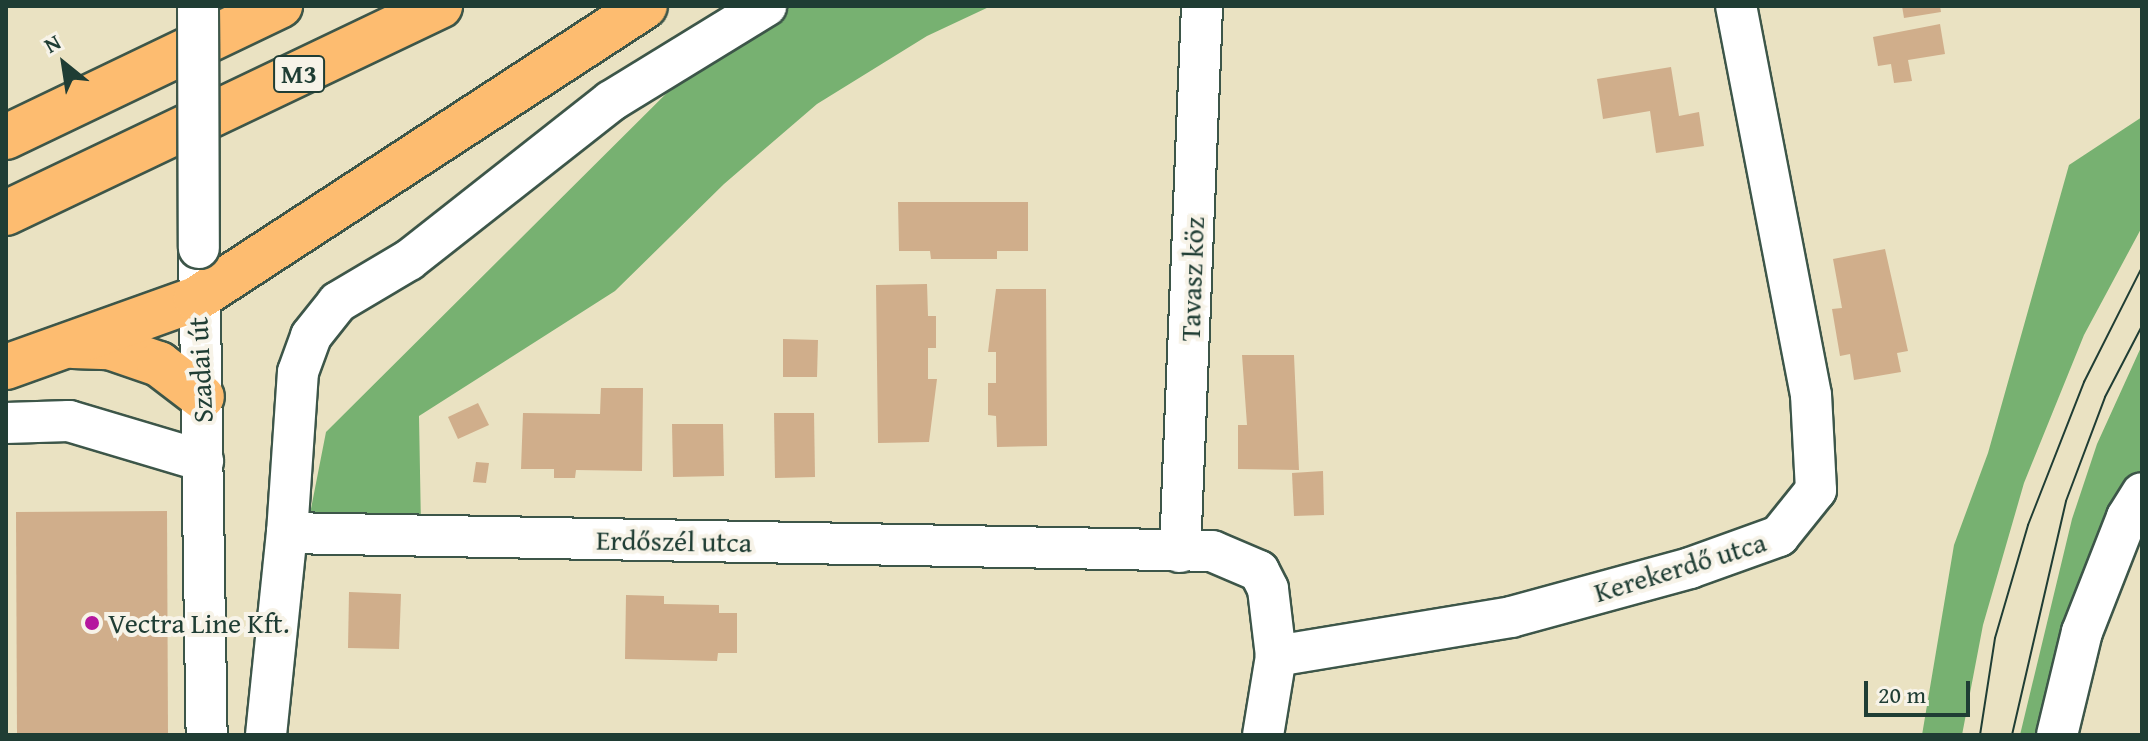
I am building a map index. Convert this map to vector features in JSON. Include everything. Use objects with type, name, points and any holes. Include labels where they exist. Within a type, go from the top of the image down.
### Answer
[{"type":"highway","name":"M3","points":[[6,213],[440,6]]},
{"type":"highway","points":[[6,367],[59,345],[196,299],[645,6]]},
{"type":"highway","name":"M3","points":[[6,137],[273,9]]},
{"type":"highway","points":[[59,345],[109,347],[159,364],[202,397]]},
{"type":"street","name":"Szadai út","points":[[198,6],[199,248],[196,299],[202,397],[207,735]]},
{"type":"street","points":[[266,735],[287,533],[298,372],[311,336],[338,302],[420,252],[611,101],[766,6]]},
{"type":"street","name":"Tavasz köz","points":[[1180,552],[1202,6]]},
{"type":"street","name":"Kerekerdő utca","points":[[1276,656],[1511,617],[1690,568],[1779,536],[1816,490],[1811,395],[1736,6]]},
{"type":"street","points":[[6,423],[69,421],[203,461]]},
{"type":"street","points":[[2057,735],[2082,632],[2122,529],[2142,493]]},
{"type":"street","name":"Erdőszél utca","points":[[287,533],[1212,551],[1259,571],[1273,611],[1276,656]]},
{"type":"street","points":[[1263,735],[1276,656]]},
{"type":"green space","points":[[778,6],[991,6],[927,36],[817,104],[724,184],[615,291],[419,416],[421,527],[308,524],[326,432],[708,52]]},
{"type":"green space","points":[[2142,117],[2142,227],[2084,335],[2024,483],[1983,625],[1962,735],[1922,735],[1954,545],[1988,453],[2069,165]]},
{"type":"green space","points":[[2142,345],[2142,469],[2120,499],[2048,735],[2020,735],[2072,519],[2097,444]]},
{"type":"building","points":[[1902,6],[1940,6],[1941,12],[1904,18]]},
{"type":"building","points":[[1940,24],[1945,54],[1908,60],[1912,81],[1894,83],[1891,64],[1878,66],[1873,37]]},
{"type":"building","points":[[1671,67],[1679,116],[1699,112],[1704,146],[1656,153],[1650,111],[1603,119],[1597,79]]},
{"type":"building","points":[[898,202],[1028,202],[1028,251],[997,251],[997,259],[931,259],[930,251],[899,251]]},
{"type":"building","points":[[1885,249],[1908,351],[1897,353],[1901,372],[1854,380],[1850,354],[1840,356],[1832,309],[1842,308],[1833,259]]},
{"type":"building","points":[[927,284],[928,316],[936,316],[936,348],[928,348],[928,379],[937,379],[929,442],[878,443],[876,285]]},
{"type":"building","points":[[996,289],[1046,289],[1047,446],[997,447],[996,416],[988,415],[988,383],[996,383],[996,352],[988,352]]},
{"type":"building","points":[[783,339],[818,340],[817,377],[783,377]]},
{"type":"building","points":[[1242,355],[1294,355],[1299,470],[1238,469],[1238,425],[1247,425]]},
{"type":"building","points":[[601,388],[643,388],[642,471],[576,470],[575,478],[554,478],[554,469],[521,469],[523,413],[600,414]]},
{"type":"building","points":[[478,403],[489,425],[458,439],[448,417]]},
{"type":"building","points":[[774,413],[814,413],[815,477],[775,478]]},
{"type":"building","points":[[672,424],[723,424],[724,476],[673,477]]},
{"type":"building","points":[[476,462],[489,463],[486,483],[473,482]]},
{"type":"building","points":[[1323,471],[1324,515],[1294,516],[1292,473]]},
{"type":"building","name":"Vectra Line Kft.","points":[[167,511],[168,735],[17,735],[16,512]]},
{"type":"building","points":[[349,592],[401,594],[399,649],[348,648]]},
{"type":"building","points":[[626,595],[664,596],[664,604],[719,605],[719,613],[737,613],[737,653],[718,653],[717,661],[625,659]]},
{"type":"tram line","points":[[1980,735],[1995,638],[2028,525],[2084,382],[2142,267]]},
{"type":"tram line","points":[[2012,735],[2066,501],[2105,397],[2142,326]]},
{"type":"place","name":"Vectra Line Kft.","points":[[92,623]]}]
